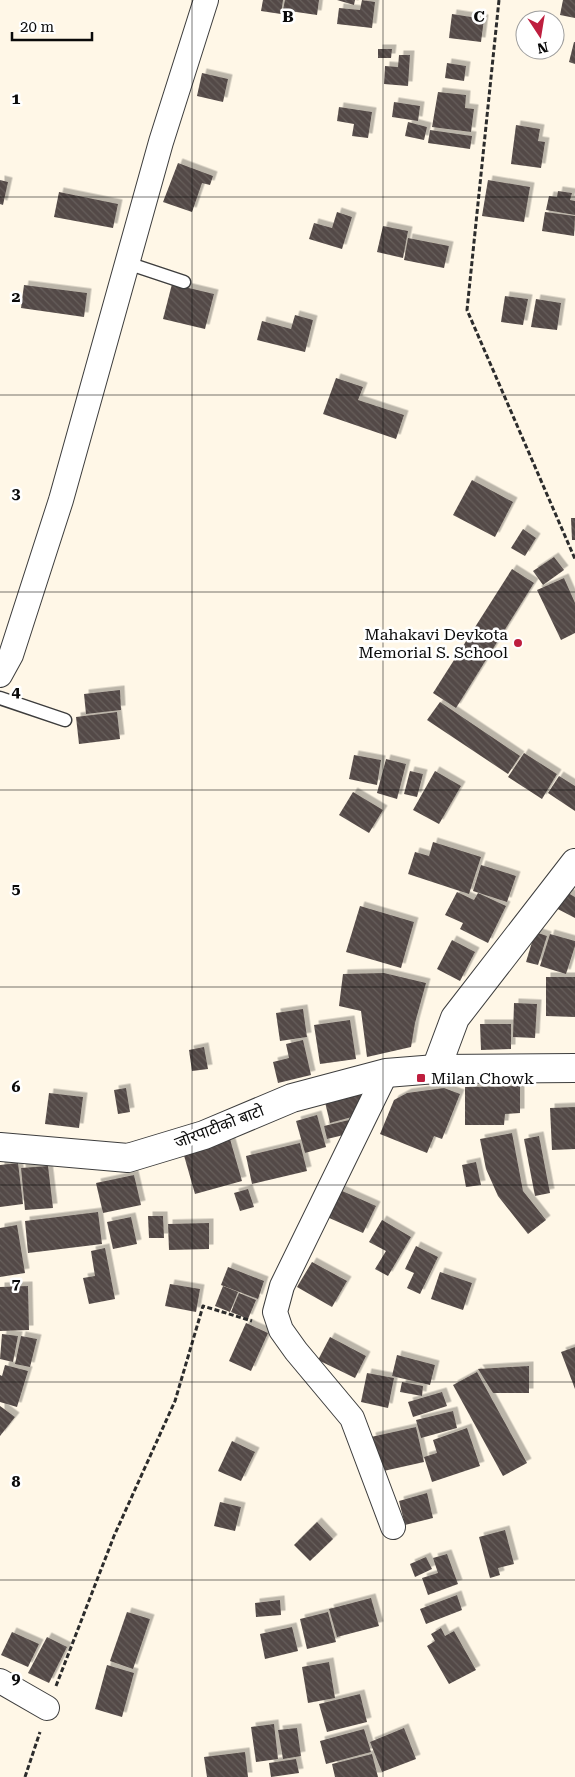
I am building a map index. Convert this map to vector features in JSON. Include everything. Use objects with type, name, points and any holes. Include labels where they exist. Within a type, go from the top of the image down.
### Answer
[{"type":"street","points":[[0,675],[11,656],[62,500],[161,142],[206,0]]},
{"type":"street","points":[[436,1069],[455,1018],[575,863]]},
{"type":"street","name":"जोरपाटीको बाटो","points":[[0,1147],[128,1158],[204,1135],[292,1098],[386,1073],[436,1069],[575,1068]]},
{"type":"street","points":[[386,1073],[282,1286],[275,1312],[281,1330],[296,1351],[352,1418],[392,1527]]},
{"type":"street","points":[[0,1681],[47,1708]]},
{"type":"lane","points":[[127,263],[184,282]]},
{"type":"lane","points":[[0,698],[65,720]]},
{"type":"path","points":[[499,0],[467,310],[575,559]]},
{"type":"path","points":[[25,1777],[47,1708],[114,1536],[176,1401],[203,1306],[281,1330]]},
{"type":"building","points":[[263,0],[283,0],[281,14],[261,11]]},
{"type":"building","points":[[285,0],[319,0],[317,15],[283,10]]},
{"type":"building","points":[[337,0],[355,0],[354,5]]},
{"type":"building","points":[[362,0],[375,2],[372,28],[337,24],[339,8],[360,10]]},
{"type":"building","points":[[563,0],[575,0],[575,18],[565,16],[565,10],[561,10]]},
{"type":"building","points":[[452,14],[484,19],[481,42],[449,38]]},
{"type":"building","points":[[575,42],[575,64],[569,62]]},
{"type":"building","points":[[378,49],[392,49],[391,58],[378,58]]},
{"type":"building","points":[[399,55],[410,55],[408,86],[384,84],[385,66],[398,67]]},
{"type":"building","points":[[447,63],[466,66],[464,81],[445,78]]},
{"type":"building","points":[[202,73],[228,79],[223,102],[197,96]]},
{"type":"building","points":[[438,92],[466,95],[465,108],[474,109],[471,132],[432,127]]},
{"type":"building","points":[[394,102],[420,106],[418,121],[392,117]]},
{"type":"building","points":[[339,107],[372,112],[368,138],[352,136],[354,124],[337,121]]},
{"type":"building","points":[[408,122],[427,127],[424,140],[405,136]]},
{"type":"building","points":[[516,125],[540,129],[538,141],[545,142],[541,168],[511,164]]},
{"type":"building","points":[[430,130],[472,136],[470,149],[428,143]]},
{"type":"building","points":[[178,163],[213,176],[210,185],[202,183],[192,212],[163,202]]},
{"type":"building","points":[[0,180],[8,182],[3,205],[0,204]]},
{"type":"building","points":[[488,180],[530,187],[524,222],[482,216]]},
{"type":"building","points":[[558,191],[572,193],[570,200],[575,201],[575,215],[546,210],[549,196],[557,197]]},
{"type":"building","points":[[59,192],[118,204],[113,228],[54,217]]},
{"type":"building","points":[[337,212],[352,217],[342,249],[309,239],[314,223],[332,228]]},
{"type":"building","points":[[545,212],[575,216],[574,236],[542,231]]},
{"type":"building","points":[[383,226],[408,231],[403,258],[377,252]]},
{"type":"building","points":[[408,238],[449,246],[444,268],[404,260]]},
{"type":"building","points":[[172,284],[214,294],[205,329],[163,319]]},
{"type":"building","points":[[24,285],[87,293],[84,317],[21,308]]},
{"type":"building","points":[[505,296],[528,299],[523,325],[501,322]]},
{"type":"building","points":[[536,299],[561,303],[557,330],[531,327]]},
{"type":"building","points":[[295,315],[313,320],[305,352],[257,340],[262,321],[291,329]]},
{"type":"building","points":[[336,378],[363,387],[358,400],[404,415],[396,439],[323,414]]},
{"type":"building","points":[[472,480],[513,502],[495,537],[453,515]]},
{"type":"building","points":[[571,518],[575,518],[575,540],[572,540]]},
{"type":"building","points":[[523,529],[536,538],[525,556],[511,548]]},
{"type":"building","points":[[554,557],[564,570],[543,585],[533,571]]},
{"type":"building","points":[[512,569],[534,583],[456,708],[433,693]]},
{"type":"building","points":[[564,578],[575,603],[575,633],[561,640],[537,590]]},
{"type":"building","points":[[120,690],[121,710],[86,714],[84,694]]},
{"type":"building","points":[[440,702],[520,756],[508,774],[427,720]]},
{"type":"building","points":[[117,712],[120,739],[79,744],[76,717]]},
{"type":"building","points":[[524,753],[557,774],[542,799],[508,777]]},
{"type":"building","points":[[354,755],[381,760],[377,785],[349,779]]},
{"type":"building","points":[[386,759],[406,764],[397,799],[377,793]]},
{"type":"building","points":[[410,771],[423,774],[417,797],[404,794]]},
{"type":"building","points":[[435,771],[461,786],[439,824],[413,810]]},
{"type":"building","points":[[559,776],[575,786],[575,811],[548,793]]},
{"type":"building","points":[[353,792],[383,810],[369,833],[339,815]]},
{"type":"building","points":[[433,842],[481,857],[469,894],[408,874],[415,852],[429,856]]},
{"type":"building","points":[[481,865],[516,876],[507,902],[473,891]]},
{"type":"building","points":[[561,889],[575,897],[575,918],[552,906]]},
{"type":"building","points":[[457,892],[474,900],[478,893],[506,906],[488,943],[460,929],[463,923],[445,915]]},
{"type":"building","points":[[360,906],[414,922],[401,968],[346,952]]},
{"type":"building","points":[[535,932],[547,936],[538,965],[526,962]]},
{"type":"building","points":[[550,934],[575,941],[566,974],[540,966]]},
{"type":"building","points":[[452,940],[475,952],[460,981],[437,969]]},
{"type":"building","points":[[384,973],[426,983],[415,1023],[411,1047],[367,1057],[361,1011],[339,1006],[343,974]]},
{"type":"building","points":[[546,977],[575,977],[575,1017],[546,1016]]},
{"type":"building","points":[[514,1003],[537,1004],[535,1038],[513,1037]]},
{"type":"building","points":[[303,1009],[307,1037],[280,1041],[276,1013]]},
{"type":"building","points":[[350,1020],[356,1059],[320,1064],[314,1025]]},
{"type":"building","points":[[480,1024],[511,1024],[511,1049],[481,1050]]},
{"type":"building","points":[[303,1040],[311,1075],[278,1083],[273,1062],[289,1058],[286,1044]]},
{"type":"building","points":[[204,1047],[208,1069],[192,1071],[189,1050]]},
{"type":"building","points":[[520,1086],[520,1113],[505,1114],[504,1125],[465,1125],[465,1087]]},
{"type":"building","points":[[126,1088],[130,1112],[118,1114],[114,1090]]},
{"type":"building","points":[[361,1088],[366,1108],[359,1115],[330,1123],[324,1098]]},
{"type":"building","points":[[444,1088],[460,1094],[442,1139],[434,1136],[427,1153],[380,1134],[394,1100],[407,1093]]},
{"type":"building","points":[[49,1093],[83,1097],[79,1128],[45,1124]]},
{"type":"building","points":[[575,1107],[575,1149],[552,1150],[550,1108]]},
{"type":"building","points":[[317,1115],[326,1147],[305,1153],[296,1121]]},
{"type":"building","points":[[349,1120],[352,1133],[327,1139],[324,1126]]},
{"type":"building","points":[[512,1133],[523,1191],[546,1220],[528,1234],[498,1196],[486,1169],[480,1139]]},
{"type":"building","points":[[539,1136],[550,1193],[535,1196],[524,1139]]},
{"type":"building","points":[[230,1139],[242,1181],[195,1194],[183,1152]]},
{"type":"building","points":[[300,1143],[307,1171],[252,1184],[246,1156]]},
{"type":"building","points":[[476,1162],[481,1185],[466,1187],[462,1165]]},
{"type":"building","points":[[18,1163],[23,1204],[0,1207],[0,1165]]},
{"type":"building","points":[[48,1166],[53,1208],[25,1210],[21,1168]]},
{"type":"building","points":[[134,1175],[141,1205],[103,1213],[96,1183]]},
{"type":"building","points":[[248,1189],[254,1207],[240,1211],[234,1193]]},
{"type":"building","points":[[340,1190],[376,1206],[363,1233],[327,1217]]},
{"type":"building","points":[[98,1212],[102,1244],[28,1253],[25,1221]]},
{"type":"building","points":[[148,1216],[163,1216],[164,1238],[149,1238]]},
{"type":"building","points":[[131,1217],[137,1244],[113,1249],[107,1222]]},
{"type":"building","points":[[382,1220],[411,1237],[388,1276],[375,1269],[386,1251],[369,1242]]},
{"type":"building","points":[[209,1223],[209,1249],[169,1250],[168,1224]]},
{"type":"building","points":[[17,1225],[25,1273],[0,1277],[0,1228]]},
{"type":"building","points":[[416,1246],[438,1257],[420,1294],[407,1288],[414,1273],[405,1269]]},
{"type":"building","points":[[105,1248],[115,1299],[89,1304],[83,1278],[95,1276],[91,1251]]},
{"type":"building","points":[[312,1262],[347,1281],[332,1307],[297,1287]]},
{"type":"building","points":[[228,1267],[264,1281],[258,1299],[221,1285]]},
{"type":"building","points":[[440,1272],[472,1283],[463,1310],[431,1299]]},
{"type":"building","points":[[170,1284],[200,1289],[196,1312],[165,1306]]},
{"type":"building","points":[[28,1286],[29,1330],[0,1331],[0,1287]]},
{"type":"building","points":[[223,1286],[238,1292],[230,1312],[215,1306]]},
{"type":"building","points":[[239,1293],[256,1300],[248,1319],[231,1312]]},
{"type":"building","points":[[246,1323],[268,1333],[251,1371],[229,1361]]},
{"type":"building","points":[[2,1334],[18,1336],[13,1362],[0,1359]]},
{"type":"building","points":[[21,1336],[37,1339],[30,1367],[15,1364]]},
{"type":"building","points":[[330,1337],[366,1356],[355,1378],[318,1360]]},
{"type":"building","points":[[575,1347],[575,1389],[561,1352]]},
{"type":"building","points":[[397,1355],[435,1365],[430,1385],[392,1376]]},
{"type":"building","points":[[5,1365],[28,1371],[17,1407],[0,1402],[0,1375],[2,1376]]},
{"type":"building","points":[[529,1366],[529,1393],[493,1393],[478,1369]]},
{"type":"building","points":[[477,1372],[527,1463],[503,1476],[453,1385]]},
{"type":"building","points":[[367,1373],[394,1378],[388,1408],[361,1402]]},
{"type":"building","points":[[402,1382],[423,1386],[422,1396],[400,1392]]},
{"type":"building","points":[[442,1392],[447,1406],[413,1417],[408,1402]]},
{"type":"building","points":[[0,1406],[15,1417],[0,1436]]},
{"type":"building","points":[[453,1411],[457,1428],[421,1438],[416,1420]]},
{"type":"building","points":[[416,1427],[424,1462],[379,1472],[371,1437]]},
{"type":"building","points":[[467,1428],[480,1466],[432,1482],[424,1457],[437,1453],[433,1440]]},
{"type":"building","points":[[232,1441],[255,1452],[241,1481],[218,1471]]},
{"type":"building","points":[[427,1493],[433,1518],[405,1525],[399,1501]]},
{"type":"building","points":[[220,1502],[241,1507],[235,1531],[214,1526]]},
{"type":"building","points":[[317,1522],[333,1539],[310,1561],[294,1545]]},
{"type":"building","points":[[505,1530],[514,1564],[498,1568],[500,1575],[490,1578],[479,1537]]},
{"type":"building","points":[[447,1554],[458,1584],[428,1595],[422,1578],[438,1573],[433,1558]]},
{"type":"building","points":[[426,1557],[432,1569],[415,1577],[410,1564]]},
{"type":"building","points":[[457,1595],[462,1610],[426,1624],[420,1609]]},
{"type":"building","points":[[371,1598],[379,1626],[337,1637],[329,1609]]},
{"type":"building","points":[[280,1600],[281,1615],[256,1617],[255,1603]]},
{"type":"building","points":[[127,1612],[150,1619],[133,1669],[110,1661]]},
{"type":"building","points":[[328,1612],[336,1642],[307,1649],[300,1619]]},
{"type":"building","points":[[292,1627],[298,1651],[265,1659],[260,1634]]},
{"type":"building","points":[[441,1628],[445,1636],[454,1631],[476,1670],[449,1684],[427,1646],[435,1641],[431,1634]]},
{"type":"building","points":[[12,1632],[39,1644],[28,1667],[1,1655]]},
{"type":"building","points":[[47,1637],[67,1647],[49,1683],[28,1673]]},
{"type":"building","points":[[329,1662],[335,1698],[308,1703],[302,1667]]},
{"type":"building","points":[[107,1665],[134,1673],[122,1717],[95,1709]]},
{"type":"building","points":[[360,1694],[367,1722],[327,1732],[319,1704]]},
{"type":"building","points":[[274,1724],[278,1759],[256,1762],[251,1727]]},
{"type":"building","points":[[297,1728],[301,1756],[283,1759],[278,1730]]},
{"type":"building","points":[[404,1728],[416,1759],[382,1772],[370,1742]]},
{"type":"building","points":[[364,1729],[371,1752],[326,1764],[320,1741]]},
{"type":"building","points":[[245,1752],[248,1777],[207,1777],[204,1757]]},
{"type":"building","points":[[372,1754],[378,1777],[335,1777],[332,1764]]},
{"type":"building","points":[[296,1759],[299,1773],[271,1777],[269,1763]]},
{"type":"place","name":"Mahakavi Devkota Memorial S. School","points":[[518,643]]},
{"type":"place","name":"Milan Chowk","points":[[421,1078]]}]
